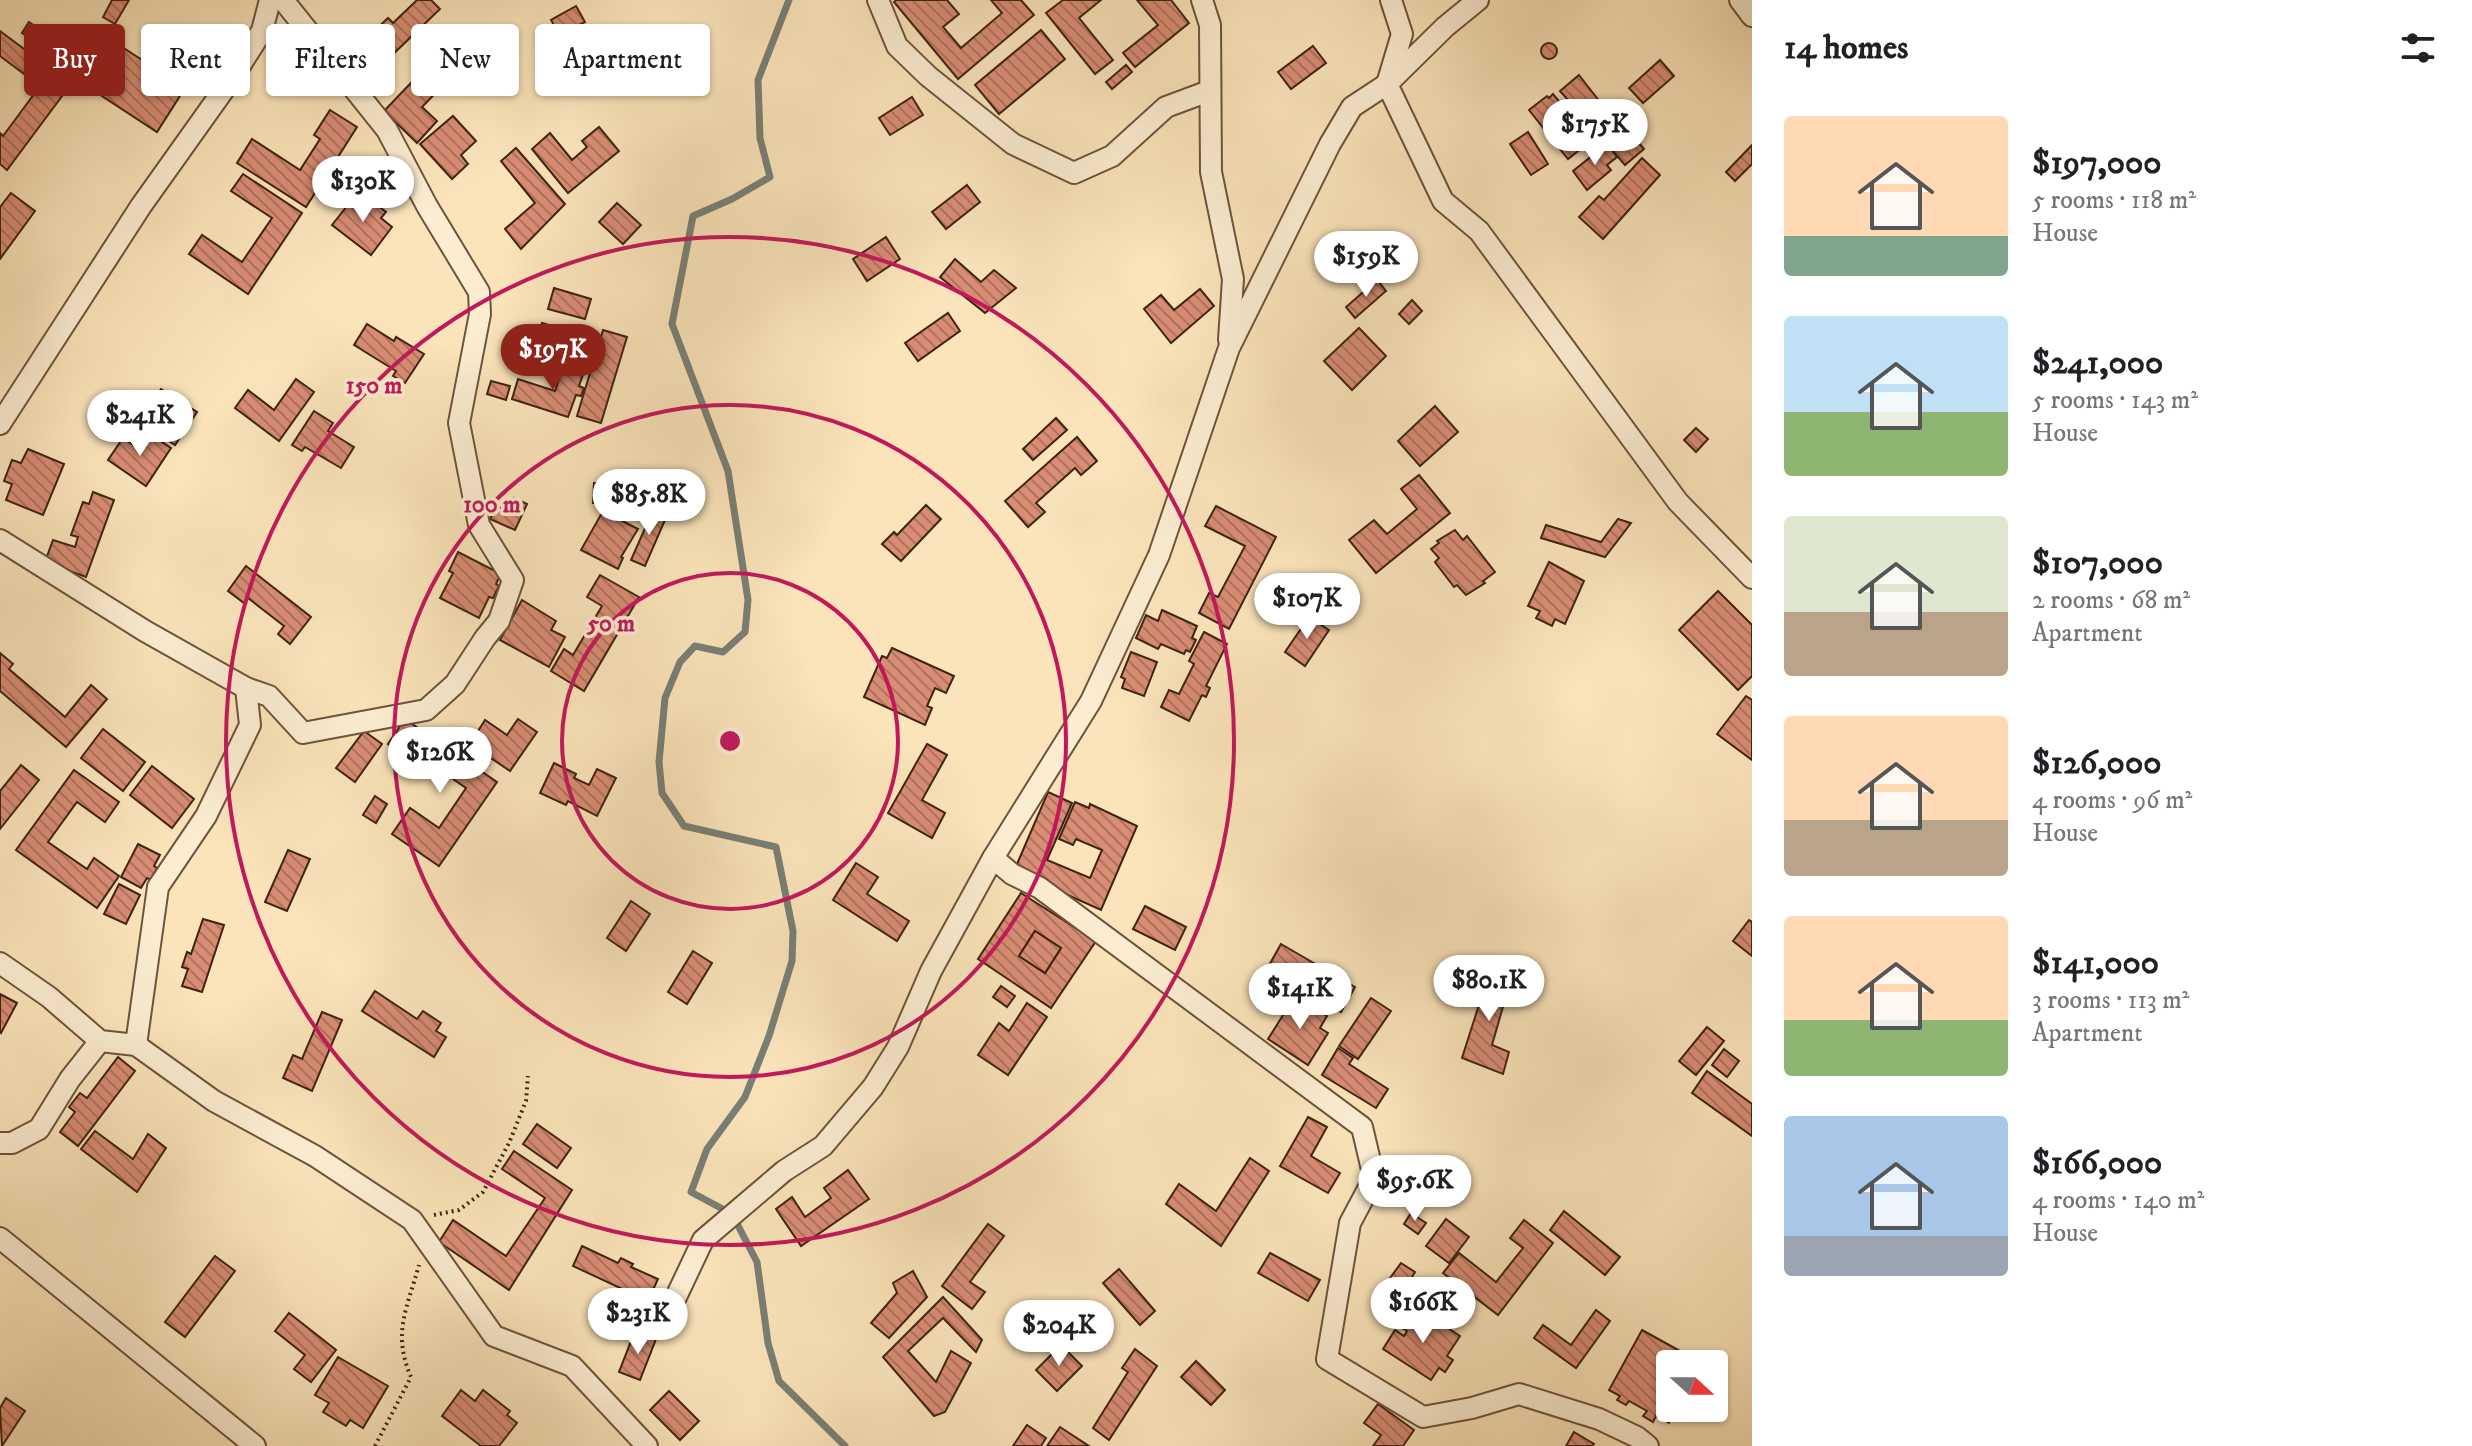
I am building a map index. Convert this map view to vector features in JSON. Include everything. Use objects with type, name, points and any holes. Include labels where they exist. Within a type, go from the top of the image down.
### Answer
[{"type":"street","points":[[0,424],[141,206],[262,31],[270,0]]},
{"type":"street","points":[[0,540],[145,631],[246,688],[269,696],[303,733],[426,710],[455,684],[499,621],[513,580],[479,525],[459,423],[480,314],[479,292],[427,206],[387,130],[283,0]]},
{"type":"street","points":[[878,0],[897,46],[928,76],[1013,144],[1074,173],[1112,156],[1166,107],[1209,91]]},
{"type":"street","points":[[1202,0],[1210,25],[1211,172],[1233,279],[1229,348]]},
{"type":"street","points":[[1391,0],[1402,34],[1387,84],[1443,201],[1479,231],[1678,502],[1752,578]]},
{"type":"street","points":[[676,1297],[703,1240],[784,1171],[823,1146],[873,1087],[898,1047],[931,971],[993,858],[1097,688],[1159,555],[1229,348],[1330,144],[1352,107],[1387,84],[1445,27],[1478,0]]},
{"type":"street","points":[[1740,0],[1752,16]]},
{"type":"street","points":[[136,1045],[158,887],[206,816],[250,725],[246,688]]},
{"type":"street","points":[[993,858],[1012,874],[1040,888],[1362,1127],[1374,1178],[1350,1223],[1327,1359],[1423,1417],[1472,1408],[1519,1394],[1599,1419],[1637,1437],[1648,1446]]},
{"type":"street","points":[[0,963],[49,997],[100,1041],[136,1045],[214,1101],[315,1156],[412,1220],[494,1336],[572,1366],[647,1446]]},
{"type":"street","points":[[0,1143],[12,1143],[39,1129],[70,1079],[100,1041]]},
{"type":"street","points":[[0,1238],[255,1446]]},
{"type":"path","points":[[412,1220],[459,1210],[483,1192],[509,1143],[526,1101],[528,1076]]},
{"type":"path","points":[[375,1446],[411,1377],[402,1357],[400,1334],[425,1240]]},
{"type":"building","points":[[112,0],[129,0],[115,24],[103,17]]},
{"type":"building","points":[[417,0],[431,0],[440,9],[424,24],[411,24],[411,37],[395,52],[395,24],[382,24],[388,18],[393,23]]},
{"type":"building","points":[[947,0],[959,14],[943,27],[961,48],[1002,13],[991,0],[1021,0],[1034,15],[958,79],[894,2]]},
{"type":"building","points":[[1063,0],[1101,0],[1079,18],[1113,60],[1095,74],[1046,13]]},
{"type":"building","points":[[1137,0],[1171,0],[1189,23],[1135,67],[1123,53],[1158,25]]},
{"type":"building","points":[[576,6],[585,22],[553,24],[551,20]]},
{"type":"building","points":[[1041,30],[1065,59],[999,114],[975,85]]},
{"type":"building","points":[[0,31],[24,49],[24,74],[0,56]]},
{"type":"building","points":[[1546,43],[1552,43],[1557,51],[1555,57],[1546,59],[1541,54],[1541,48]]},
{"type":"building","points":[[1313,46],[1326,63],[1291,89],[1278,72]]},
{"type":"building","points":[[125,49],[141,59],[141,96],[180,96],[157,132],[102,96],[125,96]]},
{"type":"building","points":[[1660,60],[1674,76],[1643,103],[1629,88]]},
{"type":"building","points":[[1126,65],[1132,72],[1112,89],[1106,82]]},
{"type":"building","points":[[1579,75],[1611,116],[1579,142],[1583,147],[1568,159],[1529,110],[1553,94],[1562,105],[1568,100],[1560,91]]},
{"type":"building","points":[[411,83],[411,96],[433,96],[422,107],[437,121],[417,143],[384,111]]},
{"type":"building","points":[[33,96],[62,96],[7,170],[0,164],[0,133],[3,136]]},
{"type":"building","points":[[912,97],[923,115],[890,135],[879,118]]},
{"type":"building","points":[[330,110],[357,127],[306,207],[237,163],[252,139],[300,170],[320,139],[314,135]]},
{"type":"building","points":[[453,116],[476,141],[461,155],[468,164],[452,179],[420,144]]},
{"type":"building","points":[[599,127],[619,151],[568,193],[532,149],[550,133],[572,160],[587,147],[582,141]]},
{"type":"building","points":[[1528,132],[1548,164],[1531,175],[1510,144]]},
{"type":"building","points":[[1630,133],[1644,149],[1625,165],[1611,149]]},
{"type":"building","points":[[1607,144],[1617,157],[1607,165],[1611,170],[1587,190],[1573,171]]},
{"type":"building","points":[[1752,145],[1752,164],[1735,181],[1726,172]]},
{"type":"building","points":[[516,148],[565,204],[521,249],[505,229],[535,203],[501,161]]},
{"type":"building","points":[[1642,158],[1660,175],[1603,239],[1579,217],[1599,196],[1604,200]]},
{"type":"building","points":[[243,174],[302,213],[248,294],[189,254],[202,235],[242,262],[272,218],[231,191]]},
{"type":"building","points":[[967,185],[980,202],[946,229],[932,212]]},
{"type":"building","points":[[11,193],[35,211],[0,259],[0,207]]},
{"type":"building","points":[[355,196],[366,204],[369,199],[386,212],[381,218],[392,227],[371,255],[332,225]]},
{"type":"building","points":[[617,203],[641,225],[623,244],[599,222]]},
{"type":"building","points":[[886,237],[900,259],[867,281],[853,259]]},
{"type":"building","points":[[955,259],[981,282],[994,270],[1016,288],[985,313],[940,277]]},
{"type":"building","points":[[1377,280],[1386,291],[1355,318],[1346,307]]},
{"type":"building","points":[[554,288],[591,299],[585,319],[548,309]]},
{"type":"building","points":[[1200,289],[1214,306],[1171,343],[1144,309],[1161,295],[1174,310]]},
{"type":"building","points":[[1412,300],[1422,311],[1409,324],[1399,314]]},
{"type":"building","points":[[948,313],[960,331],[918,361],[905,343]]},
{"type":"building","points":[[542,323],[593,338],[586,362],[535,347]]},
{"type":"building","points":[[367,324],[394,341],[396,337],[424,354],[405,383],[393,376],[396,371],[354,345]]},
{"type":"building","points":[[1359,328],[1386,356],[1352,390],[1324,361]]},
{"type":"building","points":[[603,330],[627,337],[601,423],[577,416]]},
{"type":"building","points":[[565,362],[585,369],[579,386],[584,388],[581,396],[576,395],[568,417],[512,399],[518,379],[555,391]]},
{"type":"building","points":[[296,379],[314,392],[279,441],[235,408],[248,390],[274,410]]},
{"type":"building","points":[[491,381],[510,386],[506,400],[487,394]]},
{"type":"building","points":[[161,389],[197,412],[175,445],[146,425],[155,413],[148,408]]},
{"type":"building","points":[[1435,406],[1458,432],[1420,466],[1398,441]]},
{"type":"building","points":[[314,411],[333,423],[328,431],[354,447],[341,468],[305,447],[302,451],[292,445]]},
{"type":"building","points":[[1056,418],[1067,430],[1033,460],[1023,449]]},
{"type":"building","points":[[1696,428],[1708,439],[1696,452],[1684,440]]},
{"type":"building","points":[[150,434],[171,448],[146,486],[108,460],[123,438],[139,449]]},
{"type":"building","points":[[1077,437],[1097,461],[1081,475],[1075,468],[1036,503],[1045,512],[1028,527],[1005,501]]},
{"type":"building","points":[[28,449],[64,464],[43,515],[6,500],[12,484],[4,481],[12,460],[21,463]]},
{"type":"building","points":[[1419,475],[1450,513],[1376,573],[1349,540],[1374,520],[1387,534],[1417,509],[1401,489]]},
{"type":"building","points":[[594,483],[643,485],[641,513],[622,512],[622,504],[593,503]]},
{"type":"building","points":[[93,492],[114,500],[86,577],[45,562],[53,540],[75,547],[78,537],[71,535],[83,502],[89,504]]},
{"type":"building","points":[[514,498],[527,504],[515,530],[490,519],[496,506],[508,511]]},
{"type":"building","points":[[926,505],[941,519],[901,561],[882,544],[894,532],[897,535]]},
{"type":"building","points":[[1216,506],[1276,537],[1229,629],[1199,613],[1209,593],[1218,597],[1245,546],[1205,526]]},
{"type":"building","points":[[654,508],[668,513],[645,566],[631,560]]},
{"type":"building","points":[[603,511],[638,529],[621,557],[618,569],[581,550]]},
{"type":"building","points":[[1618,519],[1631,523],[1605,557],[1541,538],[1546,525],[1601,542]]},
{"type":"building","points":[[1455,530],[1463,540],[1467,536],[1495,572],[1483,581],[1485,583],[1466,595],[1457,585],[1454,587],[1435,562],[1439,558],[1431,549],[1439,543],[1437,541]]},
{"type":"building","points":[[458,552],[501,574],[493,598],[489,597],[479,618],[440,598],[453,573],[449,571]]},
{"type":"building","points":[[1549,562],[1584,581],[1565,624],[1555,619],[1552,626],[1536,618],[1540,611],[1528,606]]},
{"type":"building","points":[[246,566],[311,617],[290,644],[278,634],[284,626],[248,598],[244,603],[228,591]]},
{"type":"building","points":[[600,575],[639,597],[584,691],[551,671],[564,649],[573,655],[602,606],[587,597]]},
{"type":"building","points":[[1718,591],[1752,625],[1752,676],[1738,690],[1679,630]]},
{"type":"building","points":[[522,600],[556,621],[551,630],[565,637],[549,667],[500,640]]},
{"type":"building","points":[[1162,610],[1197,626],[1192,638],[1196,640],[1190,652],[1186,650],[1184,654],[1161,644],[1158,649],[1136,638],[1146,615],[1158,621]]},
{"type":"building","points":[[1309,617],[1329,630],[1305,666],[1285,652]]},
{"type":"building","points":[[1204,632],[1227,644],[1206,686],[1210,688],[1206,697],[1202,695],[1189,721],[1161,707],[1169,690],[1179,694],[1194,664],[1189,661]]},
{"type":"building","points":[[892,648],[954,676],[946,693],[935,688],[927,706],[932,708],[925,725],[864,697],[882,656],[887,658]]},
{"type":"building","points":[[1131,652],[1157,662],[1144,696],[1122,688],[1125,679],[1121,677]]},
{"type":"building","points":[[0,653],[13,664],[9,669],[65,717],[91,685],[107,699],[66,747],[0,691]]},
{"type":"building","points":[[1746,696],[1752,700],[1752,760],[1717,734]]},
{"type":"building","points":[[405,719],[497,782],[439,866],[392,834],[410,808],[439,828],[466,788],[412,751],[408,758],[388,744]]},
{"type":"building","points":[[518,719],[537,732],[510,771],[470,744],[485,720],[507,735]]},
{"type":"building","points":[[103,729],[145,762],[123,791],[81,758]]},
{"type":"building","points":[[364,731],[382,744],[355,782],[336,768]]},
{"type":"building","points":[[927,744],[947,755],[922,800],[945,813],[932,838],[888,813]]},
{"type":"building","points":[[554,763],[589,785],[597,769],[616,778],[597,816],[568,801],[566,805],[540,793]]},
{"type":"building","points":[[21,765],[39,780],[0,829],[0,791]]},
{"type":"building","points":[[152,766],[194,799],[172,828],[130,795]]},
{"type":"building","points":[[74,770],[119,802],[105,822],[77,802],[48,842],[87,869],[94,858],[119,876],[97,908],[16,850]]},
{"type":"building","points":[[1048,792],[1072,803],[1047,860],[1090,878],[1102,850],[1076,839],[1073,845],[1059,839],[1075,802],[1089,808],[1090,804],[1137,826],[1101,910],[1014,871]]},
{"type":"building","points":[[375,796],[387,804],[376,823],[363,815]]},
{"type":"building","points":[[138,844],[160,855],[151,880],[147,878],[141,888],[121,877]]},
{"type":"building","points":[[288,850],[310,859],[287,911],[265,902]]},
{"type":"building","points":[[856,863],[878,877],[867,894],[909,921],[897,941],[833,900]]},
{"type":"building","points":[[119,884],[140,895],[126,924],[104,914]]},
{"type":"building","points":[[1021,893],[1096,941],[1051,1008],[978,959]],"holes":[[[1035,931],[1061,948],[1045,973],[1019,956]]]},
{"type":"building","points":[[631,901],[650,914],[626,951],[607,938]]},
{"type":"building","points":[[1145,906],[1186,927],[1175,950],[1133,929]]},
{"type":"building","points":[[203,919],[224,925],[202,992],[182,986],[188,969],[182,967],[187,952],[191,954]]},
{"type":"building","points":[[1749,920],[1752,922],[1752,956],[1733,941]]},
{"type":"building","points":[[1035,931],[1061,948],[1045,973],[1019,956]]},
{"type":"building","points":[[1281,944],[1355,987],[1341,1012],[1267,969]]},
{"type":"building","points":[[693,951],[712,963],[687,1004],[668,992]]},
{"type":"building","points":[[1492,964],[1513,972],[1492,1045],[1509,1052],[1503,1074],[1462,1058]]},
{"type":"building","points":[[1001,986],[1015,996],[1007,1007],[993,997]]},
{"type":"building","points":[[375,991],[417,1019],[423,1011],[441,1023],[436,1031],[446,1037],[434,1057],[362,1011]]},
{"type":"building","points":[[0,994],[17,1003],[1,1033],[0,1032]]},
{"type":"building","points":[[1295,996],[1327,1016],[1320,1028],[1328,1033],[1308,1065],[1268,1039]]},
{"type":"building","points":[[1371,998],[1391,1011],[1358,1059],[1339,1046]]},
{"type":"building","points":[[1027,1003],[1047,1017],[1008,1075],[978,1055],[999,1023],[1009,1031]]},
{"type":"building","points":[[322,1012],[342,1020],[312,1091],[283,1078],[293,1055],[302,1059]]},
{"type":"building","points":[[1707,1027],[1724,1041],[1696,1075],[1679,1061]]},
{"type":"building","points":[[1338,1048],[1353,1058],[1349,1064],[1388,1089],[1376,1108],[1322,1075]]},
{"type":"building","points":[[1724,1049],[1739,1061],[1727,1077],[1712,1065]]},
{"type":"building","points":[[118,1057],[135,1071],[78,1146],[60,1132],[75,1112],[69,1107],[80,1093],[87,1098]]},
{"type":"building","points":[[1707,1071],[1752,1104],[1752,1136],[1692,1093]]},
{"type":"building","points":[[1308,1117],[1327,1127],[1311,1156],[1340,1173],[1328,1193],[1280,1166]]},
{"type":"building","points":[[537,1124],[571,1148],[557,1168],[523,1144]]},
{"type":"building","points":[[95,1131],[133,1159],[148,1134],[166,1148],[137,1192],[81,1149]]},
{"type":"building","points":[[514,1151],[572,1190],[509,1290],[439,1242],[453,1220],[506,1256],[545,1198],[502,1169]]},
{"type":"building","points":[[1250,1158],[1269,1171],[1221,1246],[1166,1204],[1179,1184],[1216,1211]]},
{"type":"building","points":[[848,1170],[869,1199],[801,1246],[776,1209],[792,1197],[805,1217],[831,1198],[824,1188]]},
{"type":"building","points":[[1564,1211],[1620,1257],[1605,1275],[1550,1230]]},
{"type":"building","points":[[1411,1213],[1426,1223],[1418,1234],[1404,1224]]},
{"type":"building","points":[[1446,1219],[1469,1237],[1449,1263],[1426,1246]]},
{"type":"building","points":[[1524,1220],[1553,1243],[1498,1315],[1443,1273],[1459,1253],[1496,1282],[1523,1248],[1510,1238]]},
{"type":"building","points":[[988,1224],[1004,1236],[970,1282],[985,1292],[972,1309],[942,1286]]},
{"type":"building","points":[[582,1246],[618,1263],[621,1258],[633,1264],[631,1267],[658,1279],[648,1301],[573,1266]]},
{"type":"building","points":[[1270,1253],[1320,1280],[1308,1301],[1258,1273]]},
{"type":"building","points":[[215,1256],[235,1271],[185,1337],[165,1322]]},
{"type":"building","points":[[1401,1263],[1415,1272],[1405,1288],[1390,1278]]},
{"type":"building","points":[[1119,1269],[1155,1311],[1140,1325],[1103,1283]]},
{"type":"building","points":[[913,1271],[927,1297],[889,1338],[871,1323],[897,1293],[893,1283]]},
{"type":"building","points":[[943,1297],[982,1340],[976,1352],[943,1318],[908,1351],[936,1382],[951,1351],[971,1363],[945,1412],[934,1416],[883,1357]]},
{"type":"building","points":[[1596,1310],[1610,1321],[1576,1368],[1534,1338],[1543,1325],[1571,1345]]},
{"type":"building","points":[[1424,1312],[1460,1336],[1447,1356],[1453,1360],[1445,1372],[1439,1368],[1431,1380],[1383,1349],[1395,1330],[1404,1336],[1407,1331],[1402,1328],[1411,1314],[1420,1319]]},
{"type":"building","points":[[289,1313],[336,1350],[311,1382],[294,1369],[305,1355],[275,1331]]},
{"type":"building","points":[[1642,1330],[1678,1350],[1656,1350],[1656,1416],[1653,1422],[1643,1416],[1647,1411],[1629,1401],[1626,1405],[1617,1400],[1620,1396],[1609,1390]]},
{"type":"building","points":[[635,1331],[656,1339],[640,1380],[619,1372]]},
{"type":"building","points":[[1061,1345],[1082,1366],[1057,1391],[1036,1370]]},
{"type":"building","points":[[1135,1349],[1157,1366],[1109,1440],[1093,1428],[1128,1372],[1122,1368]]},
{"type":"building","points":[[338,1357],[388,1386],[363,1428],[350,1420],[346,1426],[323,1412],[329,1403],[315,1395]]},
{"type":"building","points":[[1196,1361],[1225,1390],[1211,1405],[1181,1377]]},
{"type":"building","points":[[461,1390],[475,1401],[483,1390],[510,1411],[507,1415],[517,1423],[499,1446],[481,1446],[442,1416]]},
{"type":"building","points":[[669,1391],[699,1421],[680,1440],[650,1410]]},
{"type":"building","points":[[6,1398],[25,1411],[2,1446],[0,1408]]},
{"type":"building","points":[[1378,1404],[1414,1430],[1403,1446],[1373,1446],[1381,1435],[1364,1423]]},
{"type":"building","points":[[1027,1425],[1046,1438],[1041,1446],[1013,1446]]},
{"type":"building","points":[[1060,1427],[1089,1446],[1047,1446]]},
{"type":"building","points":[[1574,1432],[1594,1444],[1566,1446]]},
{"type":"waterway","points":[[789,0],[758,80],[760,138],[770,177],[732,199],[693,216],[672,324],[728,471],[748,600],[745,632],[723,652],[695,646],[680,662],[665,698],[659,762],[662,793],[684,826],[776,847],[793,931],[792,961],[769,1036],[745,1097],[707,1149],[691,1192],[732,1214],[757,1262],[768,1343],[779,1381],[845,1446]]}]
